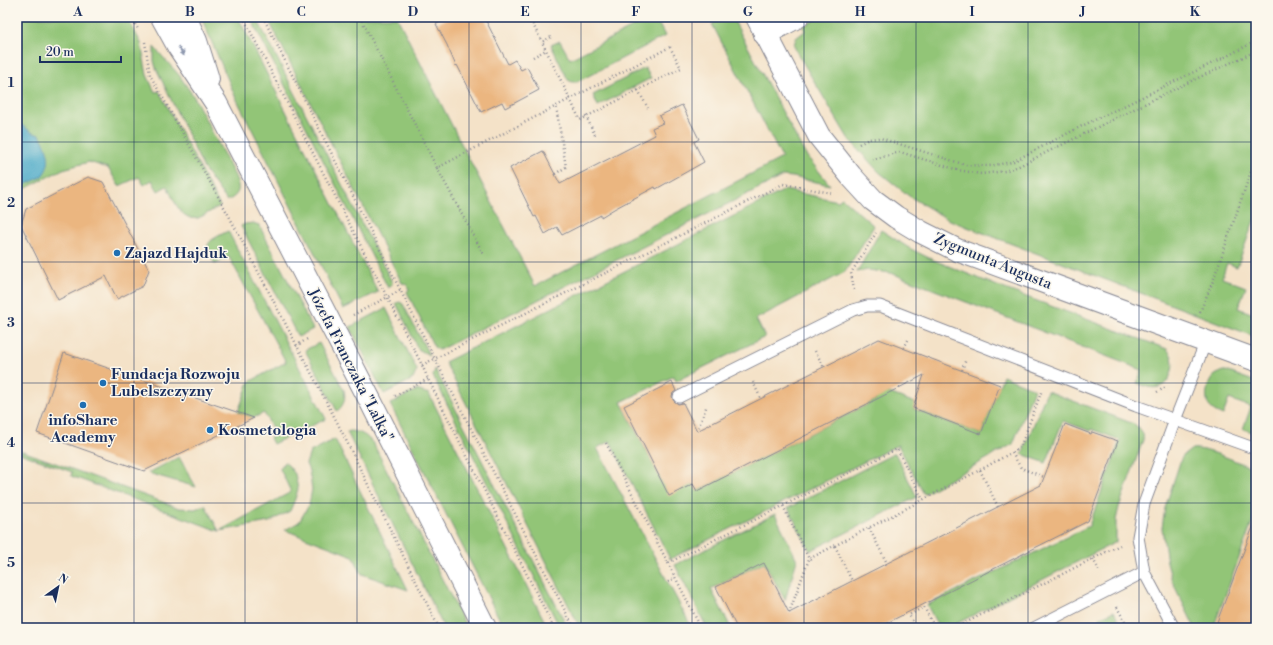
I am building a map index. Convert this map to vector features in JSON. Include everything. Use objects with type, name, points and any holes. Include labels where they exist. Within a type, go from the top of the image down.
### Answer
[{"type":"street","name":"Józefa Franczaka \"Lalka\"","points":[[162,17],[178,46],[216,103],[485,628]]},
{"type":"street","name":"Józefa Franczaka \"Lalka\"","points":[[185,17],[196,41],[216,103]]},
{"type":"street","points":[[761,26],[797,17]]},
{"type":"street","name":"Zygmunta Augusta","points":[[761,26],[819,136],[873,200],[896,217],[921,232],[957,250],[1256,360]]},
{"type":"lane","points":[[679,397],[858,308],[880,306],[1136,406],[1256,449]]},
{"type":"lane","points":[[1174,628],[1144,572],[1138,537],[1144,504],[1206,341]]},
{"type":"lane","points":[[1034,628],[1144,572]]},
{"type":"path","points":[[131,17],[141,34]]},
{"type":"path","points":[[243,17],[422,366],[554,628]]},
{"type":"path","points":[[263,17],[435,359],[574,628]]},
{"type":"path","points":[[360,17],[437,168],[484,255]]},
{"type":"path","points":[[437,168],[570,99],[670,46],[681,68],[580,120],[570,99],[546,50],[529,17]]},
{"type":"path","points":[[710,20],[716,17]]},
{"type":"path","points":[[542,42],[551,37]]},
{"type":"path","points":[[145,39],[150,75],[229,216],[340,430],[439,628]]},
{"type":"path","points":[[836,158],[869,139],[880,138],[966,165],[989,166],[1012,162],[1087,123],[1227,56],[1256,40]]},
{"type":"path","points":[[533,57],[546,50]]},
{"type":"path","points":[[867,162],[900,152],[958,170],[981,174],[1005,171],[1019,166],[1187,83],[1256,51]]},
{"type":"path","points":[[638,90],[648,108]]},
{"type":"path","points":[[555,174],[566,168],[556,106]]},
{"type":"path","points":[[586,116],[595,135]]},
{"type":"path","points":[[1199,315],[1256,157]]},
{"type":"path","points":[[422,366],[783,184],[836,194]]},
{"type":"path","points":[[858,308],[851,273],[876,232]]},
{"type":"path","points":[[352,315],[401,290]]},
{"type":"path","points":[[904,348],[910,334]]},
{"type":"path","points":[[296,346],[315,335]]},
{"type":"path","points":[[812,346],[824,367]]},
{"type":"path","points":[[962,370],[967,356]]},
{"type":"path","points":[[750,378],[762,398]]},
{"type":"path","points":[[373,407],[428,379]]},
{"type":"path","points":[[789,613],[809,559],[1020,448],[1044,385]]},
{"type":"path","points":[[1136,406],[1142,388],[1156,392],[1168,386]]},
{"type":"path","points":[[697,431],[709,398]]},
{"type":"path","points":[[606,443],[701,628]]},
{"type":"path","points":[[668,563],[897,449],[923,500]]},
{"type":"path","points":[[1012,453],[1020,468],[1044,477]]},
{"type":"path","points":[[980,470],[998,506]]},
{"type":"path","points":[[783,506],[809,559]]},
{"type":"path","points":[[869,528],[887,563]]},
{"type":"path","points":[[955,628],[1120,545],[1120,539]]},
{"type":"path","points":[[835,546],[852,581]]},
{"type":"path","points":[[668,582],[675,578]]},
{"type":"path","points":[[1114,602],[1128,628]]},
{"type":"path","points":[[916,628],[909,615],[924,607],[935,628]]},
{"type":"green space","points":[[17,17],[127,17],[141,43],[147,75],[155,92],[159,91],[220,206],[198,218],[192,218],[182,213],[178,208],[167,186],[158,191],[152,180],[144,185],[139,177],[119,186],[108,168],[89,162],[63,169],[17,193]]},
{"type":"green space","points":[[201,17],[238,17],[378,292],[343,309],[235,96]]},
{"type":"green space","points":[[250,17],[256,17],[392,282],[391,286],[388,288]]},
{"type":"green space","points":[[267,17],[397,17],[535,286],[782,158],[712,24],[727,17],[732,17],[805,154],[830,185],[783,176],[439,350],[434,347],[407,292],[409,289],[406,284],[402,283]]},
{"type":"green space","points":[[643,17],[655,17],[665,36],[577,82],[568,80],[551,45],[560,41],[570,59],[644,21]]},
{"type":"green space","points":[[821,17],[1256,17],[1256,215],[1237,267],[1227,263],[1222,278],[1246,287],[1238,308],[1256,315],[1256,337],[949,220],[909,196],[879,172],[848,138],[796,51],[794,45],[796,38],[805,31],[803,26]]},
{"type":"green space","points":[[154,47],[179,75],[194,97],[235,176],[238,184],[238,190],[235,196],[227,201],[204,169],[156,68],[154,61]]},
{"type":"green space","points":[[645,68],[651,78],[598,106],[593,95]]},
{"type":"green space","points":[[785,190],[838,201],[842,198],[874,226],[845,272],[756,319],[765,337],[676,381],[674,376],[621,402],[669,495],[693,484],[697,491],[876,400],[873,392],[879,389],[915,403],[914,409],[981,434],[1003,376],[1034,389],[1013,444],[924,494],[898,445],[670,559],[610,441],[597,448],[692,628],[580,628],[445,362]]},
{"type":"green space","points":[[253,223],[259,225],[313,329],[298,337],[241,226]]},
{"type":"green space","points":[[881,230],[909,248],[931,259],[1005,289],[1167,349],[1172,356],[1173,361],[1169,379],[1159,387],[1153,388],[1145,386],[1137,383],[1142,370],[891,273],[868,270],[857,272]]},
{"type":"green space","points":[[228,231],[326,419],[273,444],[270,438],[276,435],[264,413],[253,418],[238,412],[249,382],[286,362],[229,257],[215,264],[211,257],[208,247],[209,243],[211,240]]},
{"type":"green space","points":[[400,302],[403,304],[429,355],[418,349],[396,303]]},
{"type":"green space","points":[[386,308],[417,370],[413,379],[384,394],[350,327]]},
{"type":"green space","points":[[319,343],[344,390],[344,402],[337,411],[305,350]]},
{"type":"green space","points":[[435,369],[568,628],[560,628],[433,376]]},
{"type":"green space","points":[[1223,371],[1256,382],[1256,422],[1252,432],[1243,429],[1251,407],[1229,399],[1223,415],[1214,411],[1207,403],[1208,386],[1210,382],[1215,375]]},
{"type":"green space","points":[[417,390],[429,394],[548,628],[504,628],[390,404]]},
{"type":"green space","points":[[1047,391],[1134,424],[1142,432],[1143,440],[1119,507],[1116,520],[1116,542],[948,628],[939,628],[927,605],[1089,526],[1120,440],[1091,429],[1090,431],[1063,421],[1046,463],[1022,454]]},
{"type":"green space","points":[[350,431],[364,435],[374,445],[467,628],[444,628],[347,432]]},
{"type":"green space","points":[[335,439],[408,590],[362,574],[353,556],[285,530],[299,522],[309,505],[312,489],[309,471],[306,464],[310,452]]},
{"type":"green space","points":[[17,449],[179,508],[195,509],[205,505],[219,531],[71,476],[72,472],[17,452]]},
{"type":"green space","points":[[1192,449],[1215,453],[1256,469],[1256,512],[1215,623],[1229,628],[1195,628],[1172,581],[1167,563],[1162,528],[1165,508],[1181,459]]},
{"type":"green space","points":[[895,453],[917,497],[810,551],[788,508]]},
{"type":"green space","points":[[179,457],[196,487],[148,473]]},
{"type":"green space","points":[[284,462],[289,466],[295,474],[298,489],[290,511],[269,522],[219,531],[291,492],[280,469]]},
{"type":"green space","points":[[775,514],[797,560],[785,600],[764,562],[711,589],[731,628],[707,628],[675,565]]},
{"type":"green space","points":[[1114,611],[1123,628],[1104,628],[1099,618]]},
{"type":"water","points":[[17,122],[33,133],[40,135],[47,150],[48,166],[42,176],[17,189]]},
{"type":"building","points":[[451,17],[484,17],[508,64],[515,60],[521,70],[527,67],[539,90],[505,108],[502,102],[481,112],[457,65],[456,66],[436,24]]},
{"type":"building","points":[[682,105],[699,139],[694,142],[704,162],[656,189],[655,187],[601,217],[601,215],[562,235],[557,227],[545,234],[536,216],[534,217],[510,168],[543,151],[560,184],[655,135],[652,128],[663,123],[659,116]]},
{"type":"building","name":"Zajazd Hajduk","points":[[88,177],[103,182],[149,270],[143,286],[117,299],[106,276],[58,300],[21,225],[26,209]]},
{"type":"building","points":[[879,339],[1000,385],[981,434],[913,408],[924,375],[697,491],[693,484],[669,496],[624,406],[672,382],[676,391],[672,396],[673,400],[678,404],[683,403],[697,431]]},
{"type":"building","name":"Fundacja Rozwoju Lubelszczyzny","points":[[64,353],[254,418],[144,471],[37,433]]},
{"type":"building","points":[[1065,424],[1091,434],[1092,432],[1118,441],[1088,521],[877,628],[737,628],[716,587],[764,563],[789,613],[1041,485]]},
{"type":"building","points":[[1254,524],[1256,524],[1256,628],[1233,628],[1217,622]]},
{"type":"place","name":"Zajazd Hajduk","points":[[117,253]]},
{"type":"place","name":"Fundacja Rozwoju Lubelszczyzny","points":[[103,383]]},
{"type":"place","name":"infoShare Academy","points":[[83,405]]},
{"type":"place","name":"Kosmetologia","points":[[210,430]]}]
